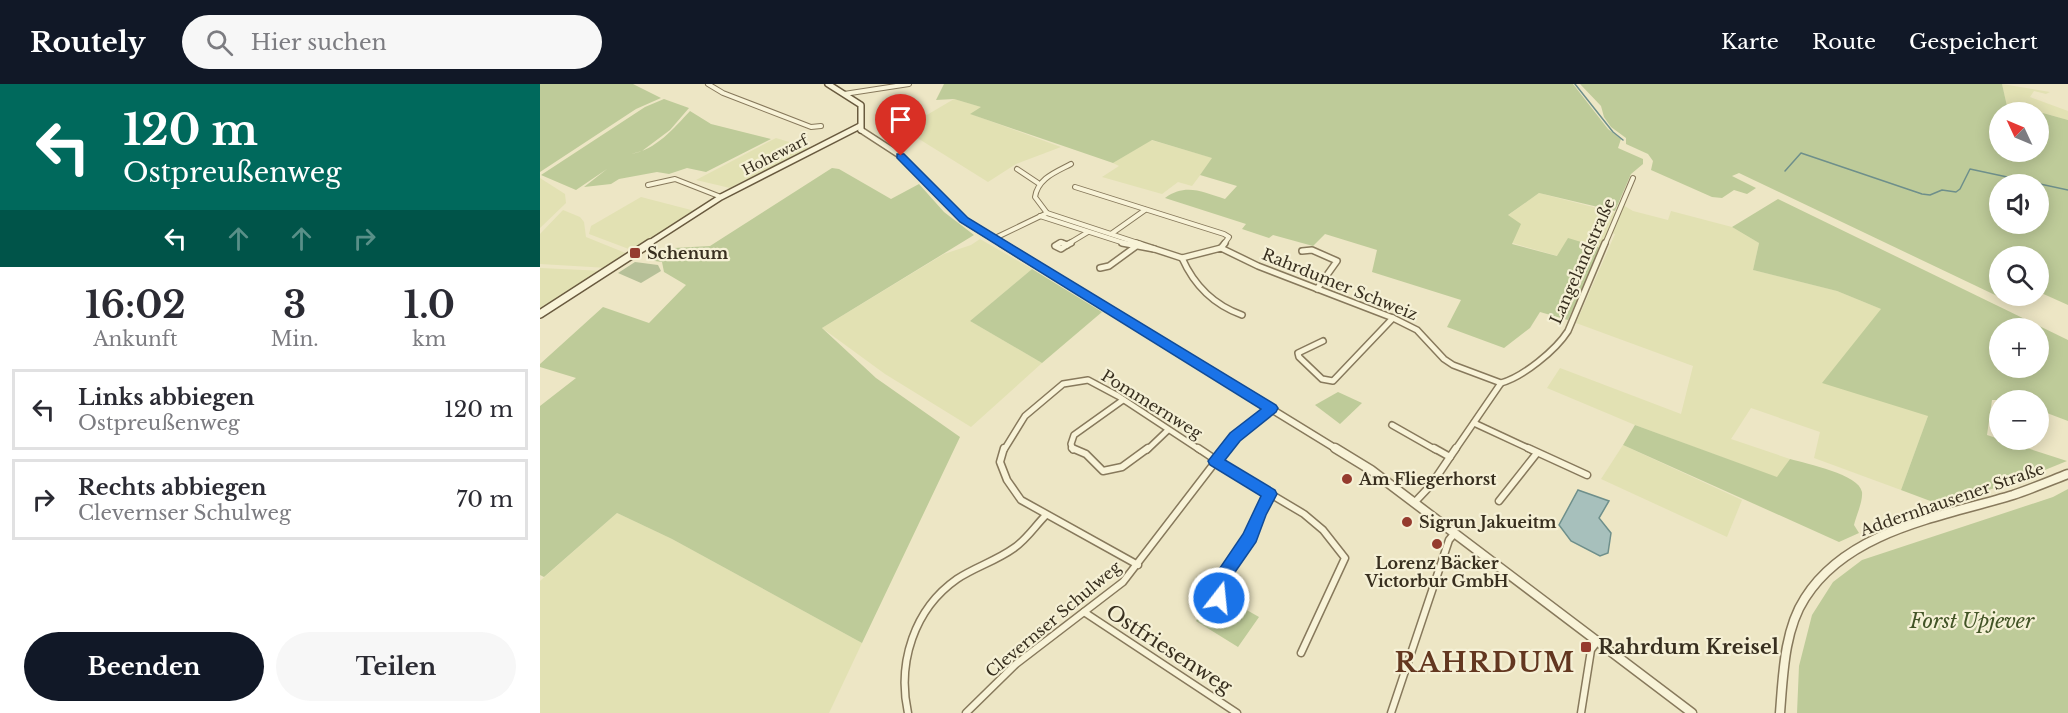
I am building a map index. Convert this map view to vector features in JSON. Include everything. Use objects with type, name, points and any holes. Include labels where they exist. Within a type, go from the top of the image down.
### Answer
[{"type":"main road","points":[[828,84],[862,106],[861,128]]},
{"type":"main road","name":"Hohewarf","points":[[540,314],[721,197],[840,135],[861,128]]},
{"type":"street","points":[[708,84],[723,93],[811,128],[821,126]]},
{"type":"street","points":[[844,94],[909,84]]},
{"type":"street","points":[[861,128],[901,156],[955,213],[993,239],[1371,470],[1692,713]]},
{"type":"street","points":[[1071,164],[1038,183],[1035,188],[1035,197],[1047,213],[1182,258],[1221,248],[1229,237],[1075,187]]},
{"type":"street","points":[[1017,169],[1038,183]]},
{"type":"street","name":"Langelandstraße","points":[[1414,503],[1431,485],[1501,383],[1511,380],[1560,344],[1633,178]]},
{"type":"street","points":[[648,185],[675,179],[721,197]]},
{"type":"street","points":[[1111,234],[1144,210]]},
{"type":"street","points":[[993,239],[1047,213]]},
{"type":"street","points":[[1040,216],[1135,247],[1156,249]]},
{"type":"street","points":[[1067,245],[1088,231]]},
{"type":"street","points":[[1100,268],[1109,266],[1135,247]]},
{"type":"street","name":"Rahrdumer Schweiz","points":[[1221,248],[1258,266],[1393,318],[1417,330],[1444,359],[1453,365],[1501,383]]},
{"type":"street","points":[[1302,251],[1312,250],[1337,261],[1317,289]]},
{"type":"street","points":[[1182,258],[1193,280],[1232,312],[1242,315]]},
{"type":"street","points":[[1323,340],[1318,345],[1302,349],[1298,353],[1299,357],[1322,379],[1333,381],[1393,318]]},
{"type":"street","name":"Pommernweg","points":[[1138,565],[1021,500],[1007,480],[1000,462],[1006,442],[1025,416],[1063,384],[1088,380],[1123,399],[1168,430],[1304,514],[1323,530],[1346,558],[1301,653]]},
{"type":"street","points":[[1123,399],[1074,435],[1071,444],[1073,450],[1086,454],[1103,471],[1114,471],[1130,463],[1168,430]]},
{"type":"street","name":"Clevernser Schulweg","points":[[966,713],[1016,664],[1123,582],[1235,437],[1271,408]]},
{"type":"street","points":[[1474,423],[1587,475]]},
{"type":"street","points":[[1392,425],[1450,457]]},
{"type":"street","points":[[1499,501],[1537,453]]},
{"type":"street","name":"Addernhausener Straße","points":[[1780,713],[1782,674],[1791,628],[1797,612],[1816,581],[1836,562],[1872,539],[2005,497],[2068,474]]},
{"type":"street","points":[[1215,587],[1250,537],[1270,494]]},
{"type":"street","points":[[908,713],[905,679],[908,648],[921,616],[933,599],[956,579],[1015,548],[1046,515]]},
{"type":"street","points":[[1391,713],[1449,540],[1454,534]]},
{"type":"street","name":"Ostfriesenweg","points":[[1084,612],[1237,713]]},
{"type":"street","points":[[1581,713],[1591,650],[1597,642]]},
{"type":"green space","points":[[540,84],[633,84],[661,98],[636,109],[540,172]]},
{"type":"green space","points":[[944,84],[1573,84],[1608,129],[1621,139],[1618,148],[1643,159],[1643,164],[1631,174],[1615,211],[1539,193],[1508,215],[1521,224],[1512,244],[1557,256],[1568,238],[1601,248],[1568,320],[1540,312],[1530,328],[1504,348],[1447,327],[1461,300],[1372,272],[1377,250],[1325,234],[1313,246],[1273,235],[1269,238],[1242,229],[1246,224],[1165,198],[1180,191],[1194,190],[1225,199],[1237,186],[1200,175],[1212,158],[1152,140],[1113,163],[970,114],[981,107],[954,99],[936,100]]},
{"type":"green space","points":[[1580,84],[2002,84],[2006,102],[1989,102],[1989,162],[2049,162],[2049,115],[2068,120],[2068,305],[2049,296],[2049,246],[1989,246],[1989,292],[1739,173],[1732,176],[1756,188],[1747,194],[1734,190],[1722,198],[1712,197],[1651,170],[1653,161],[1648,154],[1626,144],[1626,138],[1611,127],[1604,117],[1601,106]]},
{"type":"green space","points":[[2002,84],[2050,92],[2046,94],[2034,91],[2030,97],[2044,102],[2006,102]]},
{"type":"green space","points":[[664,99],[689,108],[670,130],[642,151],[664,137],[690,111],[711,124],[771,139],[706,172],[687,168],[669,174],[657,172],[619,179],[611,184],[584,187],[607,169],[576,190],[541,175],[645,107]]},
{"type":"green space","points":[[954,99],[982,107],[971,114],[1061,147],[1016,164],[988,182],[903,129]]},
{"type":"green space","points":[[2049,104],[2068,111],[2068,120],[2049,115]]},
{"type":"green space","points":[[776,138],[809,148],[730,188],[696,180]]},
{"type":"green space","points":[[1151,140],[1213,158],[1192,186],[1178,182],[1162,194],[1102,177],[1119,166],[1113,163]]},
{"type":"green space","points":[[832,168],[839,169],[891,199],[919,184],[944,212],[974,235],[822,328],[876,378],[960,437],[862,643],[672,539],[617,513],[544,577],[540,575],[540,406],[576,378],[540,367],[540,364],[603,307],[649,323],[686,285],[664,272],[662,262],[648,260],[674,248],[710,246]]},
{"type":"green space","points":[[540,178],[565,194],[566,203],[540,228]]},
{"type":"green space","points":[[1539,193],[1616,213],[1601,248],[1558,256],[1512,243],[1507,216]]},
{"type":"green space","points":[[641,197],[695,211],[634,251],[589,234],[591,226]]},
{"type":"green space","points":[[1778,199],[1989,302],[1989,306],[1998,306],[2023,318],[1989,318],[1989,378],[2049,378],[2049,331],[2068,340],[2068,421],[2049,414],[2049,390],[1989,390],[1987,435],[1989,436],[1989,450],[2033,450],[2067,461],[2020,480],[1941,505],[1901,490],[1928,416],[1822,383],[1881,309],[1837,291],[1753,270],[1759,243],[1732,227]]},
{"type":"green space","points":[[1623,205],[1633,211],[1668,220],[1671,211],[1732,227],[1759,243],[1753,270],[1837,291],[1881,309],[1928,416],[1901,490],[1814,458],[1820,432],[1751,408],[1731,439],[1790,459],[1778,478],[1635,425],[1547,388],[1560,368],[1681,414],[1693,366],[1576,323],[1615,234],[1611,233]]},
{"type":"green space","points":[[563,210],[580,217],[584,222],[586,237],[628,254],[608,268],[540,264],[540,234]]},
{"type":"green space","points":[[980,239],[1032,269],[970,321],[1042,363],[971,427],[885,374],[822,328],[944,254],[971,245]]},
{"type":"green space","points":[[635,262],[658,265],[661,271],[641,283],[618,273]]},
{"type":"green space","points":[[540,268],[604,271],[540,313]]},
{"type":"green space","points":[[1032,269],[1102,312],[1042,363],[970,321]]},
{"type":"green space","points":[[1338,392],[1362,403],[1340,424],[1315,405]]},
{"type":"green space","points":[[1635,425],[1777,477],[1790,459],[1842,475],[1852,480],[1862,492],[1854,525],[1859,533],[1839,542],[1623,445]]},
{"type":"green space","points":[[1623,445],[1742,500],[1727,537],[1601,479]]},
{"type":"green space","name":"Forst Upjever","points":[[2068,489],[2068,713],[1797,713],[1799,666],[1812,615],[1833,582],[1862,560],[2053,497]]},
{"type":"green space","points":[[617,513],[672,539],[862,643],[829,713],[540,713],[540,581]]},
{"type":"green space","points":[[1229,600],[1259,617],[1238,647],[1196,621],[1204,610],[1219,613]]},
{"type":"water","points":[[1578,490],[1609,501],[1599,518],[1611,533],[1608,553],[1600,556],[1571,541],[1559,525]]},
{"type":"waterway","points":[[1575,84],[1613,132],[1623,140]]},
{"type":"waterway","points":[[1785,171],[1801,153],[1922,194],[1930,195],[1942,190],[1956,192],[1960,189],[1970,169],[2068,190]]},
{"type":"place","name":"Schenum","points":[[635,253]]},
{"type":"place","name":"Am Fliegerhorst","points":[[1347,479]]},
{"type":"place","name":"Sigrun Jakueitm","points":[[1407,522]]},
{"type":"place","name":"Lorenz Bäcker Victorbur GmbH","points":[[1437,544]]},
{"type":"place","name":"Rahrdum Kreisel","points":[[1586,647]]},
{"type":"district","name":"RAHRDUM","points":[[1485,662]]},
{"type":"route","points":[[901,156],[964,220],[1271,408],[1235,437],[1215,461],[1270,494],[1250,537],[1215,587],[1219,598]]}]
